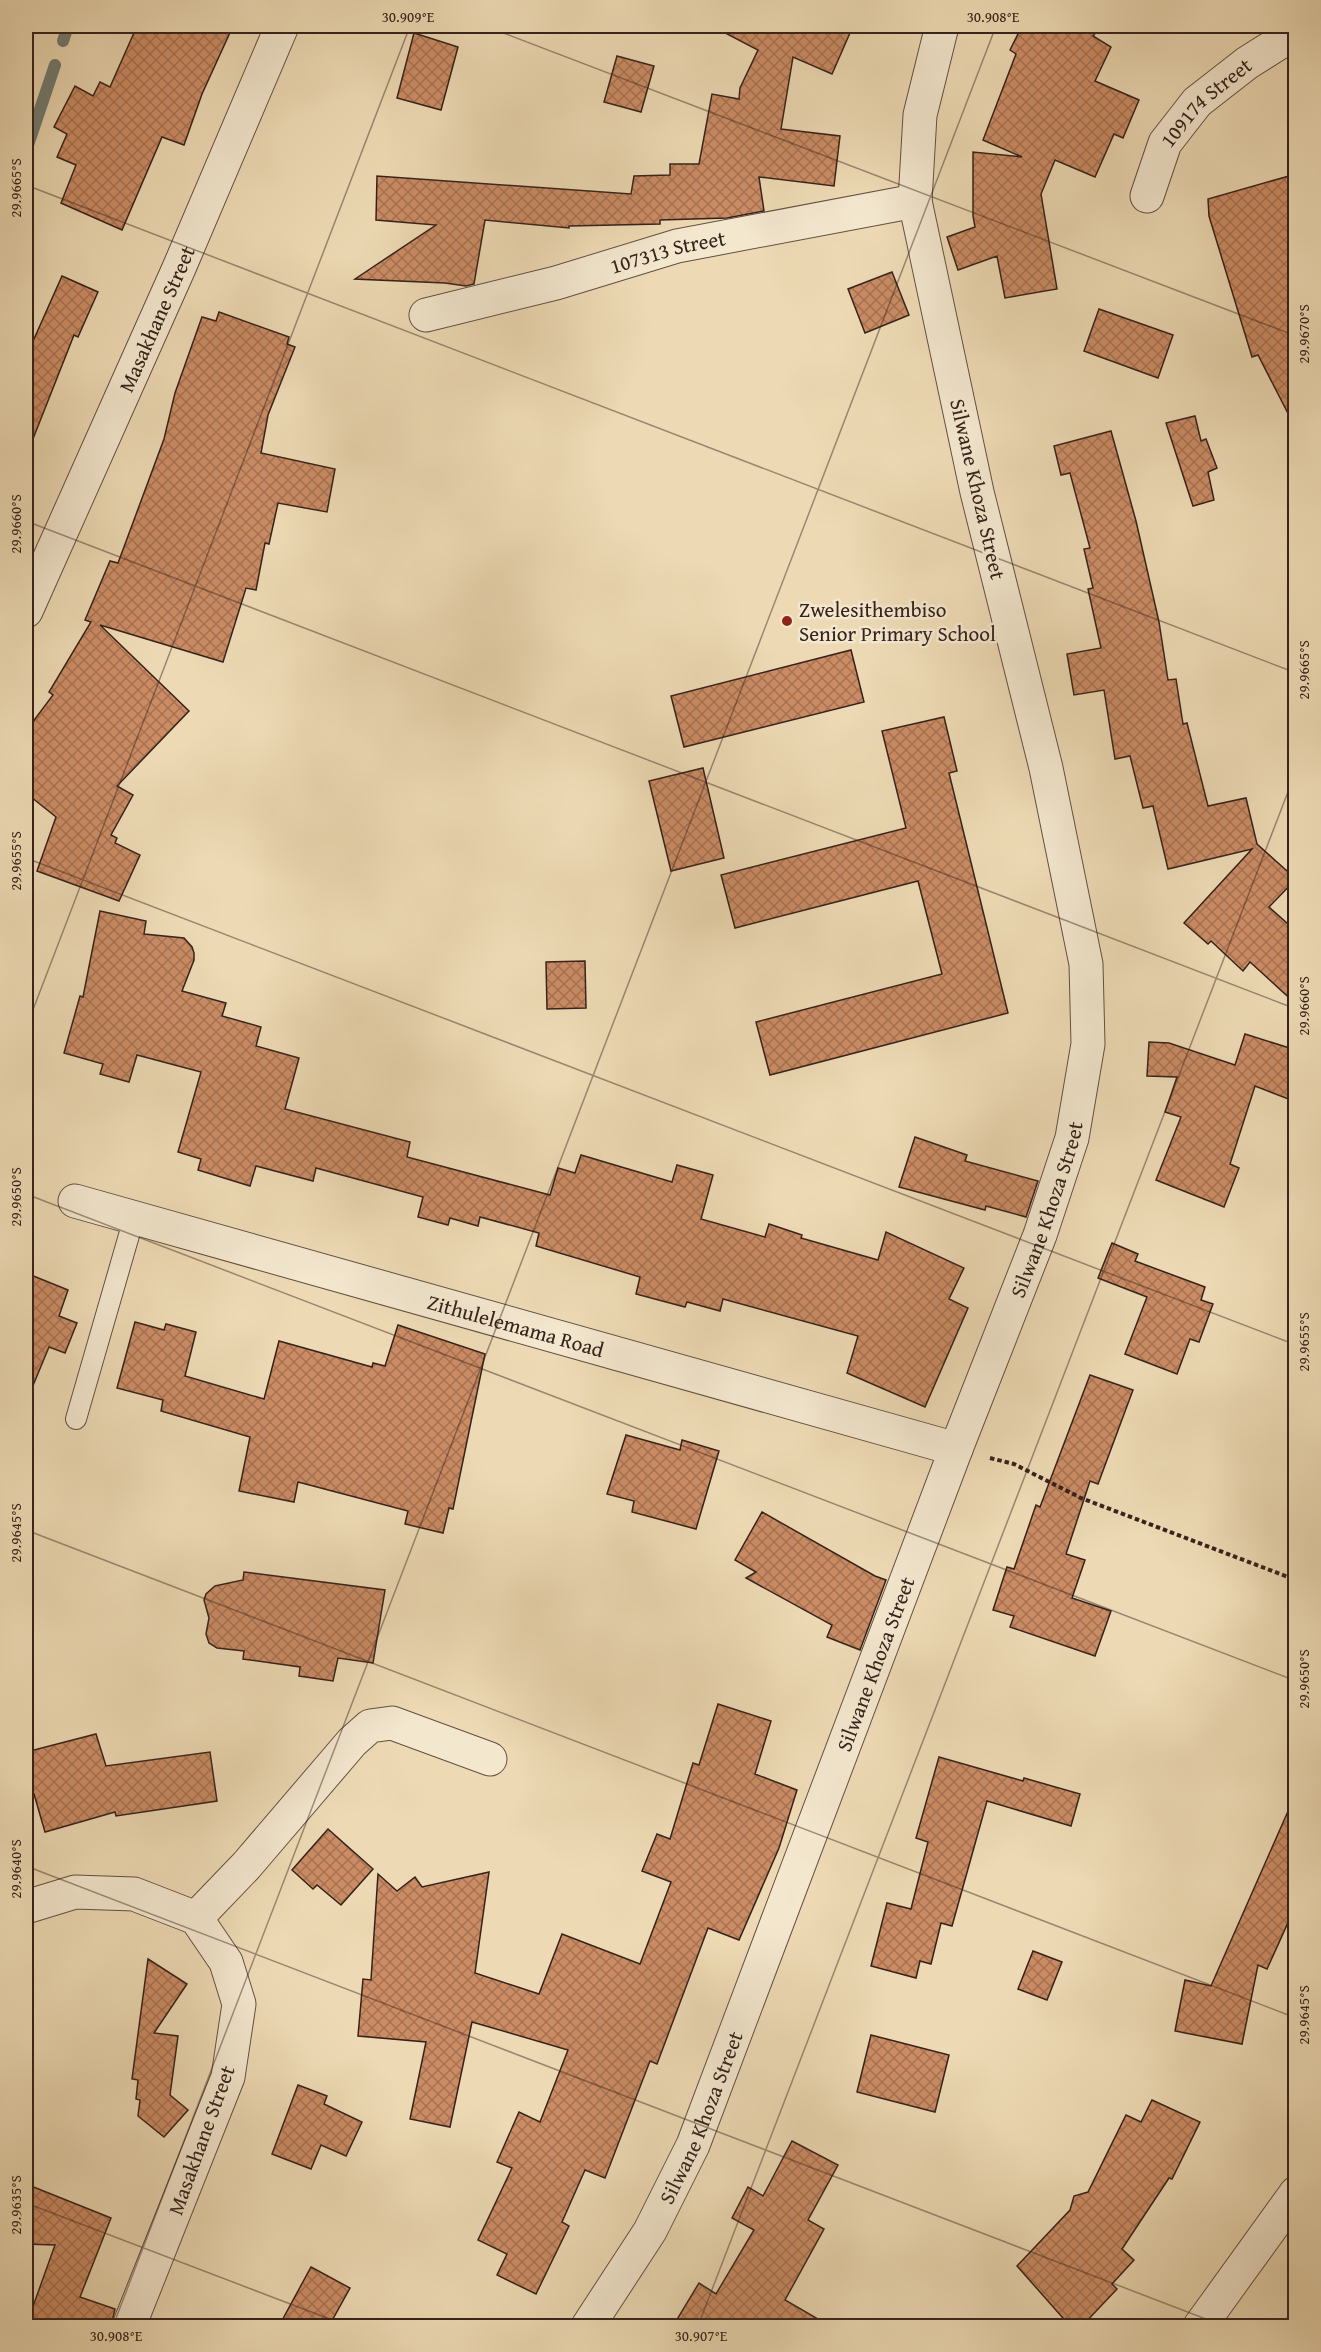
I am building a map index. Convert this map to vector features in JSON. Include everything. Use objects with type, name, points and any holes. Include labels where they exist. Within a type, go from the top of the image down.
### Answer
[{"type":"street","name":"Masakhane Street","points":[[26,611],[282,26]]},
{"type":"street","name":"Silwane Khoza Street","points":[[588,2326],[650,2231],[693,2145],[956,1449],[1032,1257],[1072,1138],[1088,1044],[1086,964],[1046,768],[977,492],[915,201],[920,115],[942,26]]},
{"type":"street","name":"109174 Street","points":[[1147,196],[1165,143],[1197,102],[1247,63],[1296,32]]},
{"type":"street","name":"107313 Street","points":[[426,315],[556,283],[676,246],[915,201]]},
{"type":"street","name":"Zithulelemama Road","points":[[75,1201],[956,1449]]},
{"type":"street","points":[[26,1907],[75,1892],[134,1894],[196,1918],[246,1866],[352,1742],[370,1726],[392,1723],[490,1759]]},
{"type":"street","name":"Masakhane Street","points":[[129,2326],[228,2077],[239,2004],[226,1962],[196,1918]]},
{"type":"street","points":[[1200,2326],[1296,2193]]},
{"type":"lane","points":[[76,1419],[134,1218]]},
{"type":"path","points":[[956,1449],[1014,1464],[1081,1498],[1296,1580]]},
{"type":"building","points":[[137,26],[233,26],[202,94],[184,145],[162,137],[122,230],[61,203],[76,165],[57,157],[67,134],[54,127],[75,86],[93,96],[100,82],[110,87]]},
{"type":"building","points":[[712,26],[853,26],[832,74],[793,57],[781,129],[840,136],[834,186],[759,177],[764,211],[727,218],[660,220],[660,224],[569,226],[569,228],[485,220],[474,284],[466,286],[355,279],[436,225],[376,220],[377,176],[631,194],[634,176],[670,175],[670,164],[699,164],[712,94],[739,99],[740,88],[758,50]]},
{"type":"building","points":[[1022,26],[1101,26],[1093,36],[1111,47],[1095,81],[1139,100],[1123,138],[1114,134],[1095,177],[1055,160],[1041,194],[1057,289],[1005,298],[997,256],[958,270],[947,237],[975,227],[973,152],[1022,157],[983,140],[1016,54],[1010,50]]},
{"type":"building","points":[[414,33],[458,47],[441,110],[397,98]]},
{"type":"building","points":[[617,56],[654,66],[641,112],[604,102]]},
{"type":"building","points":[[1296,174],[1296,429],[1258,355],[1252,357],[1209,216],[1208,199]]},
{"type":"building","points":[[892,272],[909,315],[865,333],[848,289]]},
{"type":"building","points":[[62,276],[98,292],[78,337],[74,335],[26,454],[26,357]]},
{"type":"building","points":[[1099,309],[1173,335],[1158,378],[1084,351]]},
{"type":"building","points":[[219,312],[289,337],[287,344],[295,347],[268,415],[261,453],[335,469],[327,512],[278,503],[269,544],[265,543],[256,590],[246,588],[223,662],[100,625],[189,711],[117,786],[133,795],[111,835],[117,838],[115,843],[140,855],[119,901],[37,871],[56,817],[26,793],[26,731],[53,695],[49,692],[91,622],[85,620],[110,561],[118,563],[164,439],[175,393],[202,317],[216,321]]},
{"type":"building","points":[[1195,416],[1201,441],[1206,439],[1217,468],[1208,472],[1214,500],[1193,506],[1166,423]]},
{"type":"building","points":[[1111,431],[1136,521],[1159,622],[1168,680],[1176,679],[1183,724],[1187,723],[1208,806],[1246,798],[1257,844],[1296,879],[1269,907],[1296,931],[1296,1004],[1250,962],[1243,971],[1211,941],[1208,944],[1184,923],[1252,849],[1168,869],[1153,806],[1143,808],[1130,756],[1115,759],[1104,690],[1074,695],[1067,654],[1101,648],[1088,589],[1093,588],[1084,549],[1090,548],[1070,473],[1061,475],[1054,446]]},
{"type":"building","points":[[851,650],[864,702],[684,747],[671,696]]},
{"type":"building","points":[[944,717],[957,771],[949,773],[1008,1013],[770,1075],[756,1022],[942,974],[918,881],[735,928],[721,875],[906,828],[882,731]]},
{"type":"building","points":[[703,768],[724,858],[671,871],[649,781]]},
{"type":"building","points":[[100,911],[146,921],[144,934],[184,938],[192,947],[194,960],[182,991],[226,1003],[222,1016],[261,1027],[256,1046],[299,1058],[285,1109],[410,1142],[407,1157],[550,1195],[558,1168],[575,1173],[581,1155],[672,1182],[677,1165],[713,1175],[701,1219],[765,1237],[769,1224],[802,1235],[801,1238],[878,1260],[886,1232],[964,1268],[949,1299],[968,1308],[925,1407],[847,1373],[858,1336],[723,1299],[720,1311],[687,1302],[685,1307],[636,1294],[640,1277],[536,1246],[539,1233],[480,1217],[478,1226],[450,1218],[448,1225],[418,1217],[423,1197],[316,1168],[313,1181],[256,1166],[250,1186],[198,1170],[201,1159],[178,1152],[201,1072],[137,1055],[129,1082],[100,1074],[103,1064],[64,1053],[80,996],[83,997]]},
{"type":"building","points":[[585,961],[586,1008],[547,1009],[546,962]]},
{"type":"building","points":[[1245,1034],[1296,1050],[1296,1102],[1255,1086],[1230,1164],[1239,1168],[1224,1207],[1156,1180],[1181,1117],[1165,1112],[1177,1077],[1147,1076],[1149,1042],[1169,1043],[1235,1065]]},
{"type":"building","points":[[915,1137],[967,1155],[965,1161],[1038,1181],[1026,1217],[986,1206],[985,1210],[899,1187]]},
{"type":"building","points":[[1112,1243],[1138,1254],[1135,1261],[1205,1287],[1201,1300],[1213,1304],[1199,1342],[1190,1339],[1177,1374],[1125,1354],[1147,1297],[1098,1278]]},
{"type":"building","points":[[26,1273],[68,1290],[59,1316],[77,1323],[65,1353],[49,1347],[27,1400]]},
{"type":"building","points":[[135,1322],[164,1330],[166,1324],[196,1332],[185,1376],[264,1399],[279,1341],[372,1367],[373,1363],[385,1366],[398,1325],[485,1354],[453,1509],[449,1508],[443,1533],[405,1524],[408,1511],[298,1482],[294,1502],[239,1491],[250,1437],[161,1411],[163,1400],[117,1388]]},
{"type":"building","points":[[1090,1375],[1133,1390],[1098,1484],[1090,1481],[1066,1554],[1085,1560],[1072,1598],[1111,1611],[1095,1656],[1010,1627],[1014,1616],[993,1610],[1007,1567],[1014,1569],[1036,1505],[1040,1507]]},
{"type":"building","points":[[626,1435],[680,1450],[682,1440],[719,1451],[696,1529],[632,1512],[634,1501],[607,1494]]},
{"type":"building","points":[[762,1512],[886,1580],[860,1650],[827,1637],[832,1625],[746,1578],[756,1572],[735,1560]]},
{"type":"building","points":[[244,1572],[385,1590],[373,1663],[338,1658],[333,1681],[299,1676],[300,1667],[243,1659],[244,1651],[217,1648],[209,1643],[206,1634],[209,1618],[204,1600],[206,1594],[215,1586],[243,1580]]},
{"type":"building","points":[[718,1704],[771,1721],[755,1774],[797,1790],[779,1848],[739,1940],[708,1928],[657,2064],[650,2061],[605,2178],[585,2170],[562,2222],[569,2226],[536,2294],[497,2275],[507,2254],[478,2240],[512,2168],[497,2162],[519,2112],[540,2122],[568,2050],[472,2022],[450,2127],[410,2119],[426,2042],[358,2036],[363,1979],[371,1980],[378,1874],[397,1891],[415,1877],[422,1887],[489,1872],[475,1973],[539,1994],[562,1934],[640,1964],[671,1882],[642,1871],[657,1834],[670,1839],[693,1763],[699,1765]]},
{"type":"building","points":[[96,1734],[106,1766],[210,1752],[217,1801],[116,1816],[115,1812],[45,1832],[34,1794],[26,1796],[26,1752]]},
{"type":"building","points":[[939,1757],[1023,1781],[1024,1778],[1080,1794],[1071,1826],[987,1801],[952,1926],[941,1923],[931,1964],[920,1961],[916,1978],[871,1966],[887,1903],[911,1909],[928,1842],[916,1838]]},
{"type":"building","points":[[1296,1793],[1296,1905],[1267,1969],[1258,1965],[1242,2044],[1175,2031],[1185,1980],[1211,1986]]},
{"type":"building","points":[[328,1829],[373,1869],[341,1905],[317,1885],[313,1889],[292,1870]]},
{"type":"building","points":[[1033,1951],[1062,1962],[1047,2000],[1018,1989]]},
{"type":"building","points":[[148,1959],[187,1984],[154,2033],[178,2036],[170,2095],[188,2110],[164,2137],[138,2116],[140,2100],[136,2099],[138,2080],[132,2079]]},
{"type":"building","points":[[871,2035],[949,2055],[935,2112],[857,2092]]},
{"type":"building","points":[[298,2085],[327,2096],[324,2104],[362,2122],[346,2156],[321,2145],[311,2169],[272,2154]]},
{"type":"building","points":[[1152,2100],[1200,2122],[1172,2179],[1169,2178],[1122,2249],[1134,2260],[1112,2284],[1117,2289],[1082,2326],[1070,2326],[1017,2266],[1070,2210],[1074,2196],[1088,2192],[1126,2115],[1141,2122]]},
{"type":"building","points":[[792,2141],[838,2165],[808,2220],[824,2229],[785,2300],[830,2326],[673,2326],[699,2283],[716,2294],[754,2230],[732,2218],[748,2187],[763,2196]]},
{"type":"building","points":[[26,2184],[111,2218],[80,2297],[115,2309],[111,2326],[26,2326],[55,2245],[26,2244]]},
{"type":"building","points":[[311,2267],[350,2288],[329,2326],[279,2326]]},
{"type":"waterway","points":[[63,41],[68,26]]},
{"type":"waterway","points":[[26,151],[55,65]]},
{"type":"place","name":"Zwelesithembiso Senior Primary School","points":[[787,621]]}]
